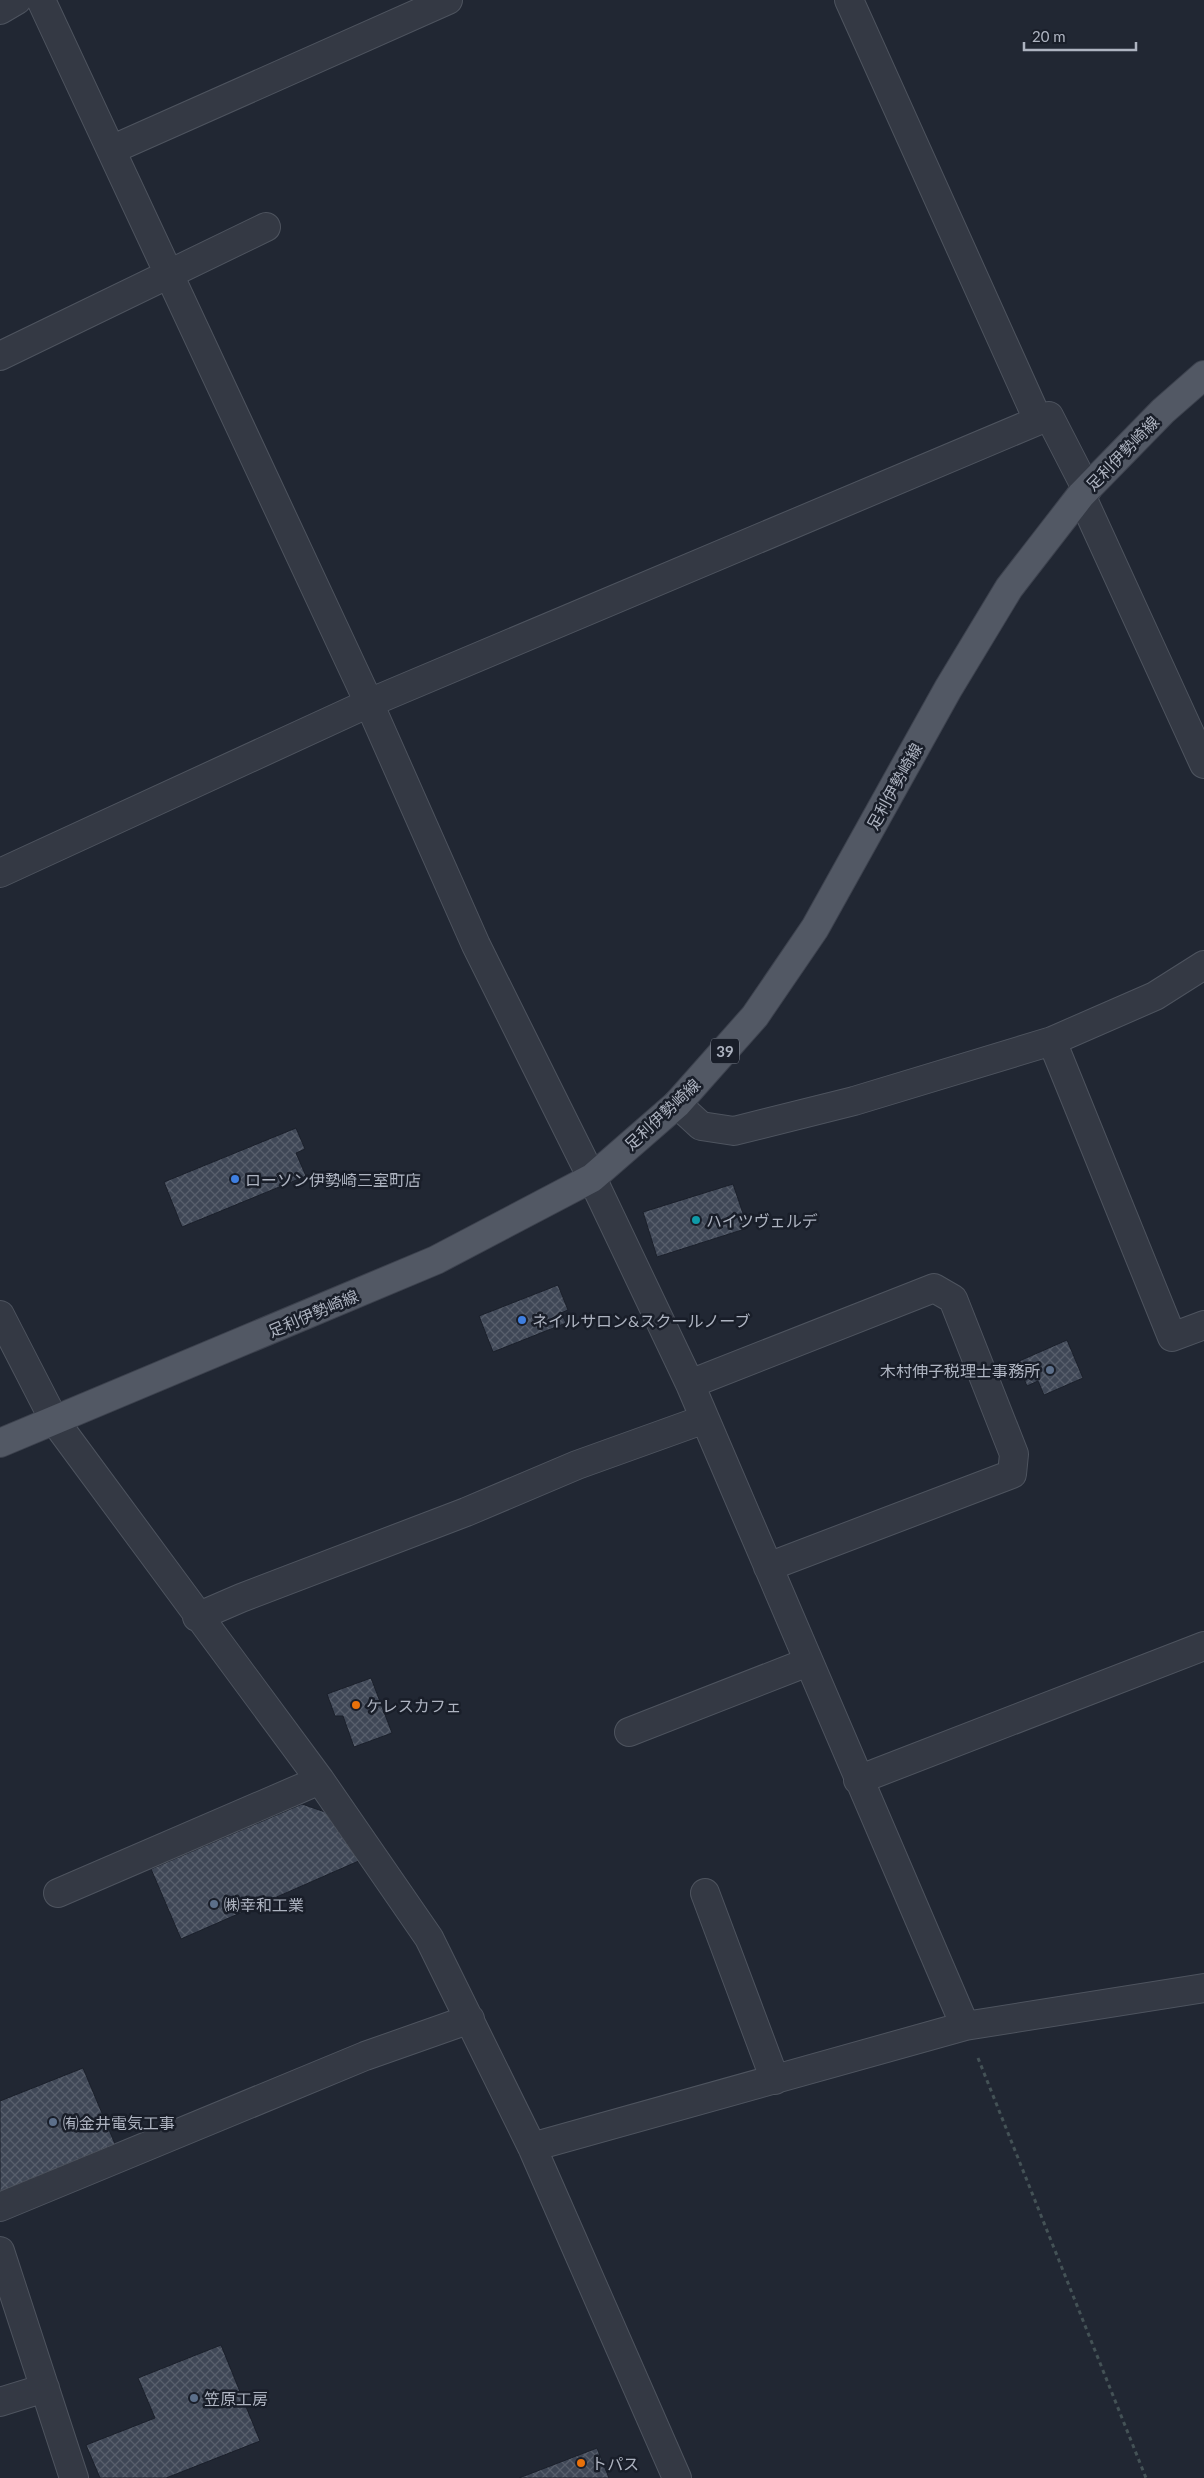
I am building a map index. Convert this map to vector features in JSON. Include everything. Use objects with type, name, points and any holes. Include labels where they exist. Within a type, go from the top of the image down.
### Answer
[{"type":"main road","name":"足利伊勢崎線","points":[[0,1443],[436,1260],[592,1178],[677,1104],[755,1016],[815,928],[948,689],[1009,588],[1084,493],[1163,410],[1204,375]]},
{"type":"street","points":[[0,10],[18,0]]},
{"type":"street","points":[[41,0],[369,703],[476,945],[592,1178],[690,1384],[965,2026]]},
{"type":"street","points":[[111,150],[448,0]]},
{"type":"street","points":[[849,0],[1038,420]]},
{"type":"street","points":[[0,356],[266,227]]},
{"type":"street","points":[[0,873],[369,703],[1049,416],[1204,764]]},
{"type":"street","points":[[677,1104],[701,1126],[734,1131],[854,1101],[1052,1041],[1155,996],[1204,965]]},
{"type":"street","points":[[1052,1041],[1172,1337],[1204,1325]]},
{"type":"street","points":[[690,1384],[934,1288],[953,1299],[1014,1454],[1012,1474],[768,1567]]},
{"type":"street","points":[[0,1315],[54,1420],[320,1780],[429,1938],[532,2148],[677,2478]]},
{"type":"street","points":[[198,1617],[241,1598],[466,1512],[577,1465],[705,1419]]},
{"type":"street","points":[[858,1780],[1204,1646]]},
{"type":"street","points":[[629,1732],[808,1662]]},
{"type":"street","points":[[58,1893],[320,1780]]},
{"type":"street","points":[[705,1893],[774,2080]]},
{"type":"street","points":[[532,2148],[965,2026],[1204,1988]]},
{"type":"street","points":[[0,2206],[365,2056],[470,2019]]},
{"type":"street","points":[[0,2250],[74,2478]]},
{"type":"street","points":[[0,2402],[44,2388]]},
{"type":"path","points":[[965,2026],[1146,2478]]},
{"type":"building","name":"ローソン伊勢崎三室町店","points":[[296,1128],[305,1149],[296,1153],[306,1176],[182,1227],[164,1182]]},
{"type":"building","name":"ハイツヴェルデ","points":[[733,1184],[748,1228],[657,1257],[643,1212]]},
{"type":"building","name":"ネイルサロン&スクールノーブ","points":[[558,1285],[568,1310],[561,1313],[566,1323],[493,1352],[479,1316]]},
{"type":"building","name":"木村伸子税理士事務所","points":[[1067,1340],[1083,1378],[1044,1395],[1038,1381],[1027,1386],[1017,1362]]},
{"type":"building","name":"ケレスカフェ","points":[[371,1678],[392,1733],[354,1747],[343,1716],[335,1716],[327,1694]]},
{"type":"building","name":"㈱幸和工業","points":[[302,1804],[325,1812],[361,1860],[181,1939],[151,1869]]},
{"type":"building","name":"㈲金井電気工事","points":[[83,2068],[115,2144],[0,2192],[0,2101]]},
{"type":"building","name":"笠原工房","points":[[221,2345],[260,2441],[166,2478],[100,2478],[86,2445],[155,2418],[138,2378]]},
{"type":"building","name":"トパス","points":[[597,2448],[609,2478],[519,2478]]},
{"type":"place","name":"ローソン伊勢崎三室町店","points":[[235,1179]]},
{"type":"place","name":"ハイツヴェルデ","points":[[696,1220]]},
{"type":"place","name":"ネイルサロン&スクールノーブ","points":[[522,1320]]},
{"type":"place","name":"木村伸子税理士事務所","points":[[1050,1370]]},
{"type":"place","name":"ケレスカフェ","points":[[356,1705]]},
{"type":"place","name":"㈱幸和工業","points":[[214,1904]]},
{"type":"place","name":"㈲金井電気工事","points":[[53,2122]]},
{"type":"place","name":"笠原工房","points":[[194,2398]]},
{"type":"place","name":"トパス","points":[[581,2463]]}]
